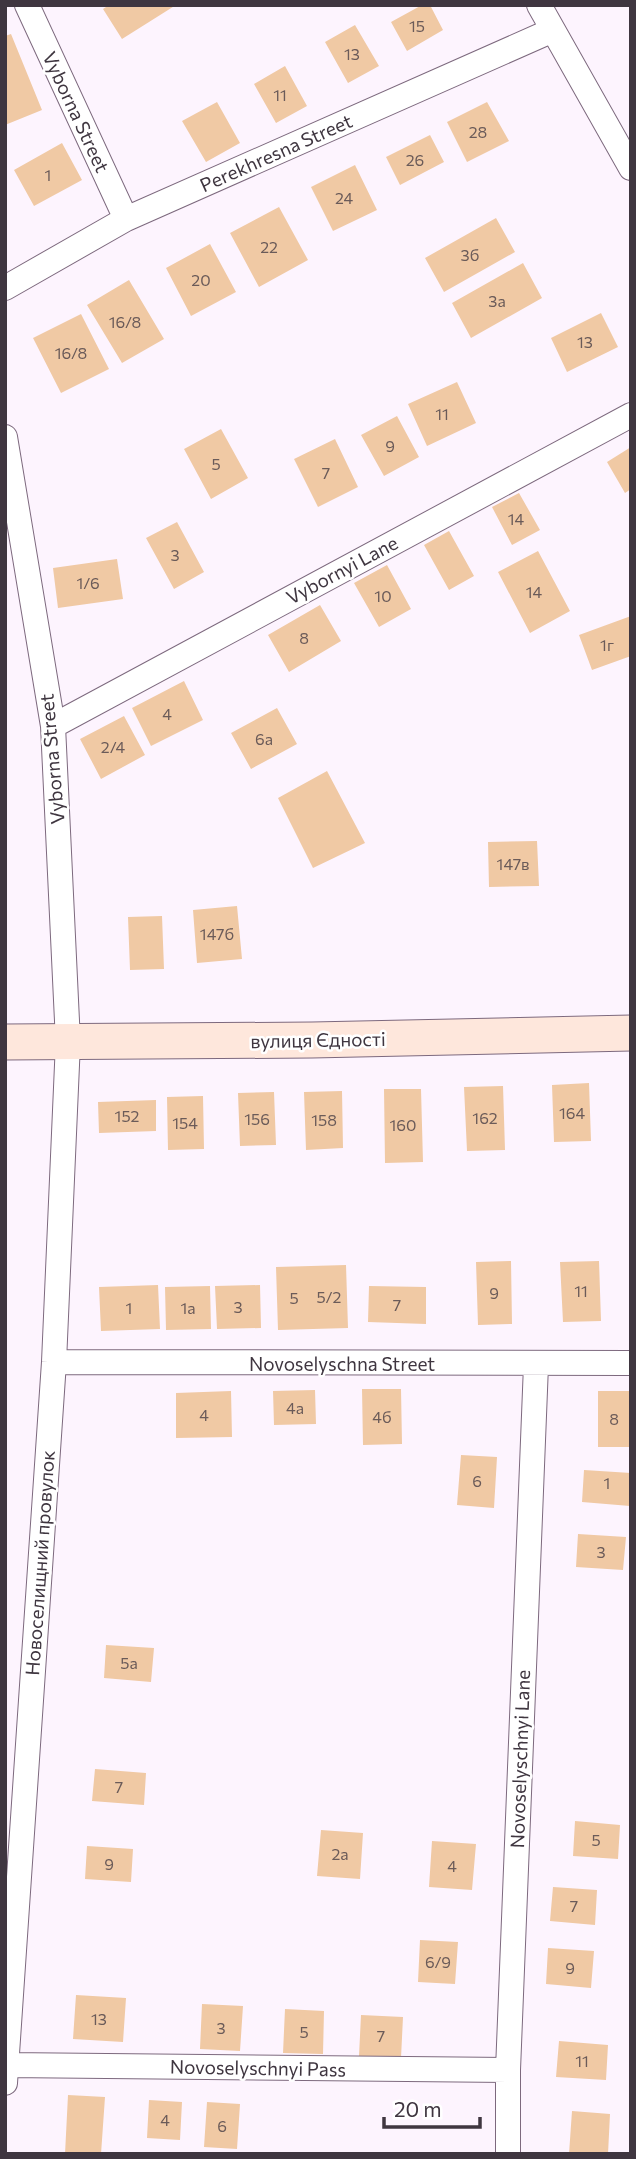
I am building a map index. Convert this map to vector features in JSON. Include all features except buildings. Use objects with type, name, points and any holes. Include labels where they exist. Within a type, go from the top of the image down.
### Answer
[{"type":"main road","name":"вулиця Єдності","points":[[5,1042],[631,1033]]},
{"type":"street","name":"Vyborna Street","points":[[27,5],[126,219]]},
{"type":"street","points":[[539,5],[631,168]]},
{"type":"street","name":"Perekhresna Street","points":[[5,288],[126,219],[553,30]]},
{"type":"street","name":"Vybornyi Lane","points":[[53,726],[631,415]]},
{"type":"street","name":"Vyborna Street","points":[[5,437],[53,726],[68,1042]]},
{"type":"street","name":"Новоселищний провулок","points":[[6,2074],[12,1854],[54,1362],[68,1042]]},
{"type":"street","name":"Novoselyschna Street","points":[[54,1362],[536,1365],[631,1363]]},
{"type":"street","name":"Novoselyschnyi Lane","points":[[508,2154],[508,2070],[536,1365]]},
{"type":"street","name":"Novoselyschnyi Pass","points":[[6,2074],[508,2070]]}]
